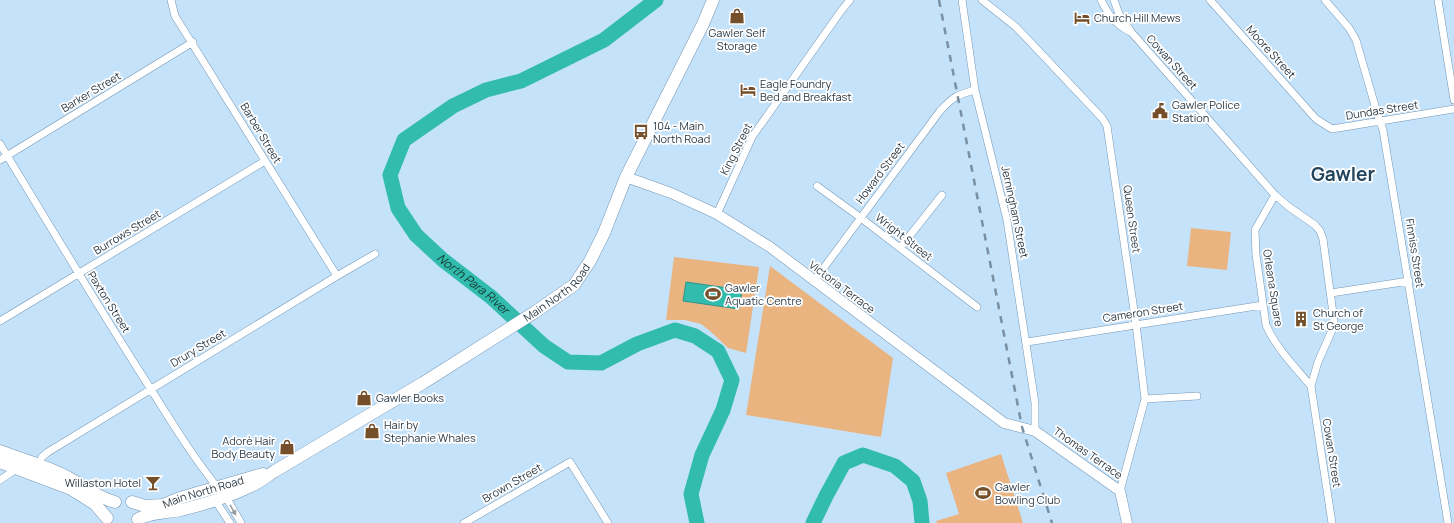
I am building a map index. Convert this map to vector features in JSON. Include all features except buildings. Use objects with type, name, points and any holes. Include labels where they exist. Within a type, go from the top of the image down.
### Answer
[{"type":"main road","name":"Main North Road","points":[[138,521],[152,514],[175,511],[220,495],[253,486],[275,471],[535,312],[574,285],[590,261],[604,233],[626,177],[703,24],[713,0]]},
{"type":"main road","points":[[0,451],[68,477],[99,496],[115,502]]},
{"type":"main road","points":[[0,456],[11,461],[14,464],[14,467]]},
{"type":"main road","points":[[0,462],[78,492]]},
{"type":"main road","points":[[38,465],[38,469],[41,472],[73,487],[95,504],[108,520]]},
{"type":"main road","name":"Main North Road","points":[[115,502],[123,499],[145,506],[162,505],[180,498],[206,491],[220,495]]},
{"type":"main road","points":[[162,505],[181,504],[216,494],[221,494],[220,495]]},
{"type":"main road","points":[[108,520],[108,508],[115,502]]},
{"type":"main road","points":[[132,502],[137,508],[138,521]]},
{"type":"street","name":"Barber Street","points":[[171,0],[175,16],[337,276]]},
{"type":"street","name":"King Street","points":[[717,214],[752,137],[850,0]]},
{"type":"street","name":"Jerningham Street","points":[[962,0],[975,90],[1007,220],[1027,342],[1035,403],[1035,431]]},
{"type":"street","name":"Queen Street","points":[[982,0],[1016,27],[1102,118],[1107,126],[1136,324],[1145,400],[1120,490]]},
{"type":"street","name":"Cowan Street","points":[[1101,0],[1108,14],[1116,23],[1132,33]]},
{"type":"street","name":"Cowan Street","points":[[1114,0],[1119,14],[1132,33],[1275,195]]},
{"type":"street","name":"Moore Street","points":[[1210,0],[1316,119]]},
{"type":"street","name":"Finniss Street","points":[[1325,0],[1350,28],[1356,40],[1383,130],[1448,523]]},
{"type":"street","points":[[1438,0],[1454,100]]},
{"type":"street","name":"Barker Street","points":[[0,160],[192,42]]},
{"type":"street","name":"Howard Street","points":[[814,281],[940,111],[952,98],[957,95],[975,90]]},
{"type":"street","name":"Dundas Street","points":[[1316,119],[1332,129],[1454,109]]},
{"type":"street","name":"Paxton Street","points":[[0,144],[78,274],[151,389],[220,495],[241,523]]},
{"type":"street","name":"Burrows Street","points":[[0,321],[265,161]]},
{"type":"street","name":"Victoria Terrace","points":[[626,177],[671,193],[717,214],[770,247],[1004,423],[1035,431]]},
{"type":"street","name":"Wright Street","points":[[817,186],[977,307]]},
{"type":"street","points":[[900,248],[942,195]]},
{"type":"street","points":[[1275,195],[1315,225],[1320,231],[1323,239],[1334,321],[1333,328],[1318,362],[1311,386]]},
{"type":"street","name":"Orleana Square","points":[[1275,195],[1255,230],[1256,255],[1266,325],[1269,332],[1289,360],[1311,386]]},
{"type":"street","name":"Drury Street","points":[[38,465],[42,457],[48,452],[375,254]]},
{"type":"street","points":[[1331,293],[1409,282]]},
{"type":"street","name":"Cameron Street","points":[[1027,342],[1263,305]]},
{"type":"street","name":"Cowan Street","points":[[1311,386],[1332,523]]},
{"type":"street","points":[[1145,400],[1197,396]]},
{"type":"street","name":"Thomas Terrace","points":[[1035,431],[1120,490],[1127,523]]},
{"type":"street","name":"Brown Street","points":[[464,523],[570,462],[608,523]]},
{"type":"street","points":[[0,480],[12,472],[14,467]]},
{"type":"street","name":"Paxton Street","points":[[203,469],[206,482],[206,491]]},
{"type":"street","name":"Paxton Street","points":[[220,495],[230,523]]},
{"type":"shaded area","points":[[1191,228],[1231,232],[1227,270],[1187,266]]},
{"type":"shaded area","name":"Gawler Aquatic Centre","points":[[674,257],[759,267],[746,353],[728,348],[701,324],[685,320],[666,320]]},
{"type":"shaded area","points":[[770,266],[893,358],[881,437],[746,415]]},
{"type":"shaded area","points":[[686,282],[742,290],[739,309],[683,301]]},
{"type":"shaded area","name":"Gawler Bowling Club","points":[[1001,454],[1023,523],[937,523],[936,521],[959,514],[946,473]]},
{"type":"waterway","name":"North Para River","points":[[656,0],[604,40],[521,81],[486,90],[453,106],[404,140],[390,175],[398,208],[416,235],[443,260],[491,297],[544,346],[568,362],[601,363],[637,344],[675,330],[695,336],[718,351],[732,380],[723,410],[702,455],[691,494],[697,523]]},
{"type":"waterway","name":"North Para River","points":[[813,523],[844,463],[863,455],[895,466],[913,481],[920,501],[922,523]]},
{"type":"railway","points":[[939,0],[1022,427],[1052,523]]},
{"type":"place","name":"Gawler Self Storage","points":[[737,16]]},
{"type":"place","name":"Church Hill Mews","points":[[1082,18]]},
{"type":"place","name":"Eagle Foundry Bed and Breakfast","points":[[748,90]]},
{"type":"place","name":"Gawler Police Station","points":[[1160,111]]},
{"type":"place","name":"104 - Main North Road","points":[[641,132]]},
{"type":"place","name":"Gawler Aquatic Centre","points":[[713,294]]},
{"type":"place","name":"Church of St George","points":[[1301,319]]},
{"type":"place","name":"Gawler Books","points":[[364,398]]},
{"type":"place","name":"Hair by Stephanie Whales","points":[[372,431]]},
{"type":"place","name":"Adorè Hair Body Beauty","points":[[287,447]]},
{"type":"place","name":"Willaston Hotel","points":[[153,483]]},
{"type":"place","name":"Gawler Bowling Club","points":[[983,493]]},
{"type":"district","name":"Gawler","points":[[1343,174]]}]
